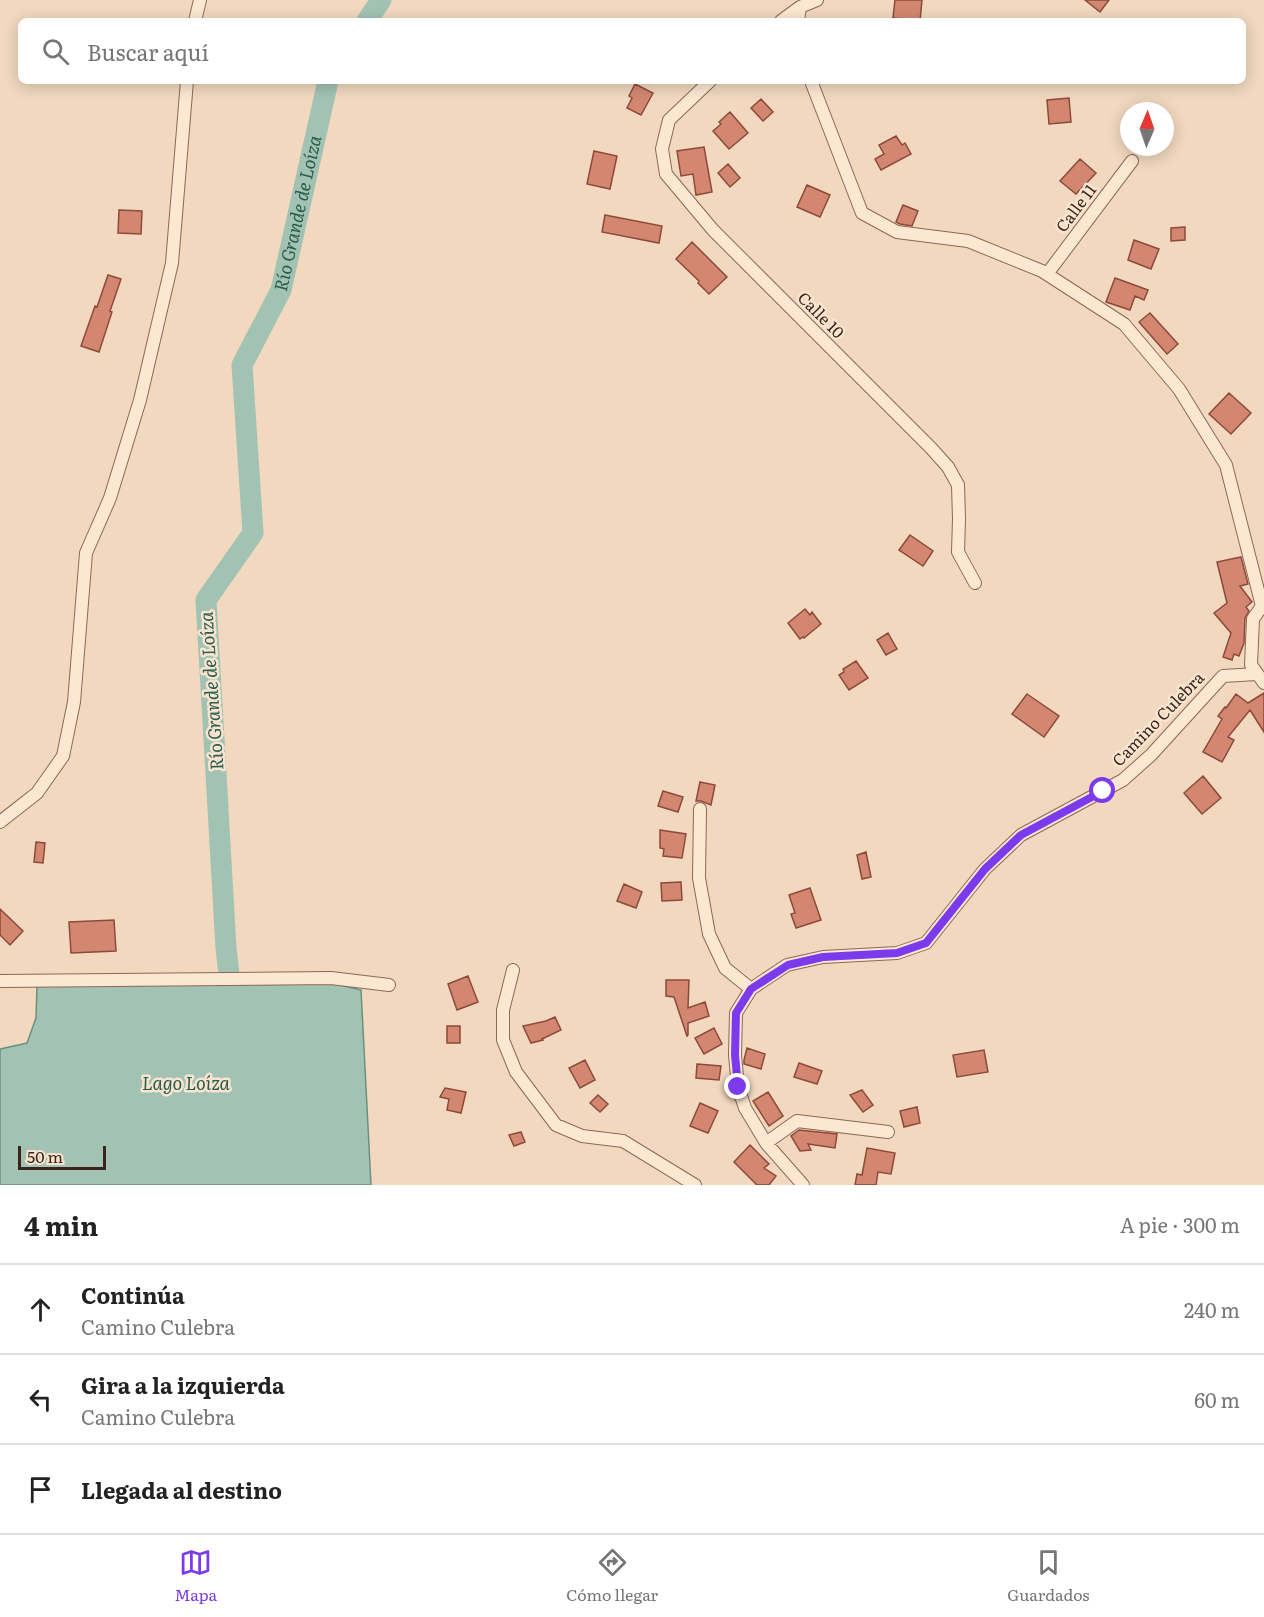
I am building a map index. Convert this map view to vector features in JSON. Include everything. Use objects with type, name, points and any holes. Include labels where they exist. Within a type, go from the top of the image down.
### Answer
[{"type":"street","points":[[196,18],[200,0]]},
{"type":"street","points":[[785,18],[800,7],[817,0]]},
{"type":"street","points":[[798,18],[800,7]]},
{"type":"street","points":[[0,822],[37,793],[63,756],[74,702],[86,553],[110,498],[140,400],[172,263],[187,84]]},
{"type":"street","name":"Calle 10","points":[[707,84],[669,120],[662,149],[666,174],[712,230],[948,467],[958,485],[958,552],[975,583]]},
{"type":"street","points":[[812,84],[861,213],[897,232],[968,241],[1047,274],[1124,324],[1179,389],[1226,465],[1262,606],[1253,619],[1251,665],[1260,678]]},
{"type":"street","name":"Calle 11","points":[[1047,274],[1132,161]]},
{"type":"street","name":"Camino Culebra","points":[[803,1185],[766,1143],[745,1108],[738,1087],[735,1055],[736,1013],[751,989],[788,965],[823,957],[897,953],[926,943],[985,869],[1021,835],[1123,780],[1151,755],[1223,676],[1260,678]]},
{"type":"street","points":[[700,809],[699,878],[709,934],[725,968],[751,989]]},
{"type":"street","points":[[513,970],[503,1010],[503,1040],[516,1071],[556,1125],[582,1136],[623,1141],[695,1185]]},
{"type":"street","points":[[0,981],[331,978],[389,985]]},
{"type":"street","points":[[766,1143],[797,1121],[888,1132]]},
{"type":"water","name":"Lago Loíza","points":[[332,983],[361,990],[371,1185],[0,1185],[0,1049],[27,1043],[36,1018],[37,986]]},
{"type":"building","points":[[895,0],[922,0],[920,18],[893,18]]},
{"type":"building","points":[[1085,0],[1109,0],[1100,12]]},
{"type":"building","points":[[635,84],[653,93],[641,115],[627,108],[632,98],[629,96]]},
{"type":"building","points":[[1069,98],[1071,122],[1049,124],[1047,100]]},
{"type":"building","points":[[761,99],[773,112],[763,121],[751,108]]},
{"type":"building","points":[[730,112],[748,133],[729,149],[713,131]]},
{"type":"building","points":[[896,136],[902,145],[905,143],[911,154],[881,170],[875,159],[884,154],[879,145]]},
{"type":"building","points":[[704,147],[712,192],[696,195],[693,174],[681,176],[677,151]]},
{"type":"building","points":[[594,151],[617,156],[610,189],[587,184]]},
{"type":"building","points":[[1080,159],[1096,173],[1076,194],[1060,181]]},
{"type":"building","points":[[728,164],[740,178],[730,187],[718,173]]},
{"type":"building","points":[[807,185],[830,195],[820,217],[797,207]]},
{"type":"building","points":[[903,205],[918,211],[912,226],[896,222]]},
{"type":"building","points":[[119,210],[142,211],[141,234],[118,233]]},
{"type":"building","points":[[605,215],[662,226],[659,243],[602,232]]},
{"type":"building","points":[[1185,227],[1185,240],[1171,241],[1171,228]]},
{"type":"building","points":[[1134,240],[1159,249],[1151,269],[1128,260]]},
{"type":"building","points":[[692,242],[727,277],[709,294],[676,259]]},
{"type":"building","points":[[108,275],[121,279],[99,352],[81,346]]},
{"type":"building","points":[[1115,278],[1148,290],[1144,300],[1135,296],[1130,310],[1106,302]]},
{"type":"building","points":[[1150,313],[1178,344],[1167,354],[1139,322]]},
{"type":"building","points":[[1229,393],[1251,413],[1231,434],[1209,414]]},
{"type":"building","points":[[910,535],[933,551],[923,566],[899,550]]},
{"type":"building","points":[[1241,557],[1248,584],[1240,586],[1252,602],[1246,607],[1249,611],[1245,618],[1244,643],[1239,656],[1234,654],[1232,660],[1223,657],[1231,633],[1214,613],[1227,603],[1217,562]]},
{"type":"building","points":[[805,609],[810,615],[812,612],[821,624],[800,639],[788,623]]},
{"type":"building","points":[[888,633],[897,649],[886,655],[877,640]]},
{"type":"building","points":[[856,661],[868,678],[849,690],[839,675],[844,672],[843,669]]},
{"type":"building","points":[[1264,693],[1264,732],[1250,710],[1228,737],[1234,740],[1222,762],[1203,752],[1222,719],[1218,716],[1236,694],[1248,703]]},
{"type":"building","points":[[1027,694],[1059,716],[1044,737],[1012,714]]},
{"type":"building","points":[[1203,776],[1221,798],[1202,814],[1184,793]]},
{"type":"building","points":[[700,782],[715,785],[711,805],[696,801]]},
{"type":"building","points":[[663,791],[683,797],[678,812],[658,806]]},
{"type":"building","points":[[660,830],[686,834],[682,858],[663,856],[664,849],[660,848]]},
{"type":"building","points":[[36,842],[45,843],[43,863],[34,862]]},
{"type":"building","points":[[866,852],[871,877],[862,879],[857,855]]},
{"type":"building","points":[[681,882],[682,900],[662,901],[661,883]]},
{"type":"building","points":[[624,884],[642,892],[636,908],[617,901]]},
{"type":"building","points":[[810,888],[821,920],[796,928],[791,914],[795,913],[789,895]]},
{"type":"building","points":[[0,909],[23,931],[10,945],[0,935]]},
{"type":"building","points":[[114,920],[116,951],[71,953],[69,922]]},
{"type":"building","points":[[468,976],[478,1002],[457,1010],[448,984]]},
{"type":"building","points":[[666,980],[689,980],[688,1008],[705,1002],[709,1016],[688,1023],[687,1036],[674,997],[666,996]]},
{"type":"building","points":[[555,1017],[561,1030],[543,1040],[531,1043],[523,1026]]},
{"type":"building","points":[[447,1026],[460,1026],[460,1043],[447,1043]]},
{"type":"building","points":[[714,1028],[722,1044],[704,1054],[695,1038]]},
{"type":"building","points":[[747,1048],[765,1054],[761,1069],[744,1064]]},
{"type":"building","points":[[984,1050],[988,1072],[957,1077],[953,1055]]},
{"type":"building","points":[[585,1060],[595,1080],[580,1088],[569,1068]]},
{"type":"building","points":[[799,1063],[822,1071],[817,1084],[794,1077]]},
{"type":"building","points":[[697,1064],[721,1066],[719,1080],[696,1078]]},
{"type":"building","points":[[445,1088],[466,1092],[461,1113],[447,1110],[449,1099],[440,1097]]},
{"type":"building","points":[[862,1090],[873,1105],[863,1112],[850,1095]]},
{"type":"building","points":[[768,1092],[783,1116],[769,1126],[753,1101]]},
{"type":"building","points":[[598,1095],[608,1104],[600,1112],[590,1103]]},
{"type":"building","points":[[700,1103],[718,1111],[708,1133],[690,1126]]},
{"type":"building","points":[[917,1107],[920,1123],[904,1127],[900,1111]]},
{"type":"building","points":[[799,1130],[837,1134],[835,1148],[808,1144],[811,1150],[800,1151],[791,1136]]},
{"type":"building","points":[[521,1132],[525,1142],[514,1146],[509,1135]]},
{"type":"building","points":[[750,1145],[769,1164],[764,1168],[776,1176],[769,1185],[757,1185],[734,1162]]},
{"type":"building","points":[[867,1148],[895,1153],[891,1174],[878,1172],[876,1185],[855,1185],[857,1174],[862,1175]]},
{"type":"waterway","name":"Río Grande de Loíza","points":[[369,18],[381,0]]},
{"type":"waterway","name":"Río Grande de Loíza","points":[[230,1002],[206,600],[253,533],[242,365],[281,290],[327,84]]},
{"type":"route","points":[[738,1087],[735,1055],[736,1013],[751,989],[788,965],[823,957],[897,953],[926,943],[985,869],[1021,835],[1103,791]]}]
